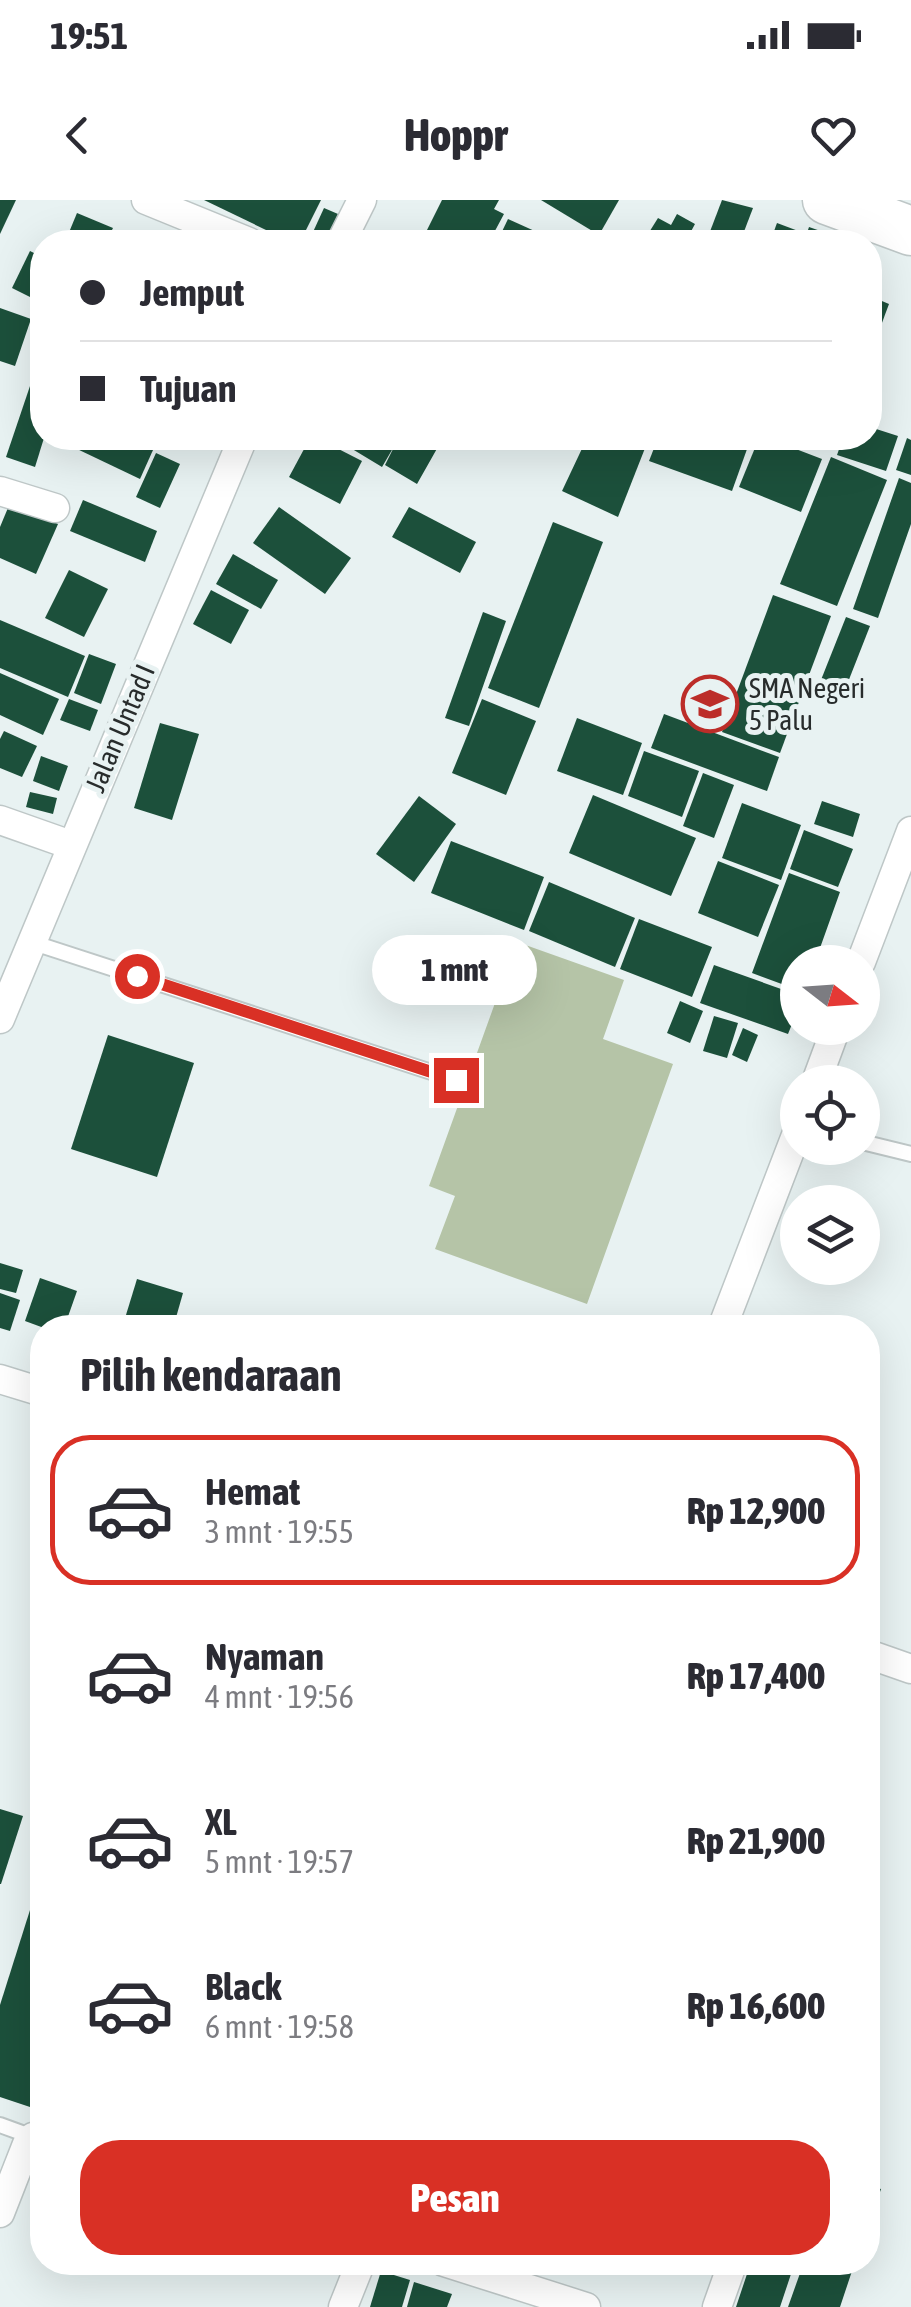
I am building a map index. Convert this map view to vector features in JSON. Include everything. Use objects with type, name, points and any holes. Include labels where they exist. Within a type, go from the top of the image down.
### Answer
[{"type":"highway","points":[[827,200],[911,231]]},
{"type":"street","points":[[146,200],[220,230]]},
{"type":"street","points":[[346,230],[362,200]]},
{"type":"street","name":"Jalan Untad I","points":[[0,1019],[238,450]]},
{"type":"street","points":[[0,491],[54,508]]},
{"type":"street","points":[[0,820],[71,845]]},
{"type":"street","points":[[868,945],[911,832]]},
{"type":"street","points":[[727,1315],[785,1165]]},
{"type":"street","points":[[0,1379],[30,1388]]},
{"type":"street","points":[[880,1658],[911,1669]]},
{"type":"street","points":[[0,2213],[20,2155],[30,2145]]},
{"type":"street","points":[[343,2307],[356,2275]]},
{"type":"street","points":[[485,2275],[586,2307]]},
{"type":"street","points":[[717,2307],[728,2275]]},
{"type":"lane","points":[[31,942],[456,1080]]},
{"type":"lane","points":[[880,1146],[911,1154]]},
{"type":"lane","points":[[0,2125],[30,2134]]},
{"type":"green space","points":[[517,942],[624,980],[603,1039],[673,1064],[587,1304],[435,1249],[455,1196],[429,1186]]},
{"type":"building","points":[[0,200],[16,200],[0,234]]},
{"type":"building","points":[[204,200],[321,200],[306,230],[266,230]]},
{"type":"building","points":[[442,200],[499,200],[494,209],[504,214],[495,230],[427,230]]},
{"type":"building","points":[[541,200],[619,200],[602,230],[591,230]]},
{"type":"building","points":[[722,200],[753,208],[745,230],[711,230]]},
{"type":"building","points":[[324,208],[338,214],[331,230],[314,230]]},
{"type":"building","points":[[77,213],[113,228],[112,230],[70,230]]},
{"type":"building","points":[[677,214],[695,224],[692,230],[650,230],[658,218],[671,225]]},
{"type":"building","points":[[508,219],[532,230],[503,230]]},
{"type":"building","points":[[777,223],[796,230],[774,230]]},
{"type":"building","points":[[30,251],[30,297],[12,288]]},
{"type":"building","points":[[882,301],[889,304],[882,323]]},
{"type":"building","points":[[0,308],[30,322],[15,366],[0,361]]},
{"type":"building","points":[[30,386],[30,450],[40,450],[35,467],[6,457]]},
{"type":"building","points":[[882,431],[898,436],[886,471],[837,455],[839,450],[882,450]]},
{"type":"building","points":[[907,438],[911,440],[911,475],[896,470]]},
{"type":"building","points":[[79,450],[153,450],[140,479]]},
{"type":"building","points":[[304,450],[340,450],[362,461],[340,504],[289,477]]},
{"type":"building","points":[[354,450],[392,450],[382,467]]},
{"type":"building","points":[[392,450],[436,450],[417,484],[385,465]]},
{"type":"building","points":[[581,450],[644,450],[618,517],[562,491]]},
{"type":"building","points":[[653,450],[747,450],[732,491],[649,461]]},
{"type":"building","points":[[754,450],[798,450],[822,459],[801,512],[739,487]]},
{"type":"building","points":[[156,453],[180,464],[160,508],[136,497]]},
{"type":"building","points":[[831,457],[887,480],[837,606],[780,584]]},
{"type":"building","points":[[899,478],[911,483],[911,524],[878,618],[853,609]]},
{"type":"building","points":[[83,500],[157,531],[145,562],[70,531]]},
{"type":"building","points":[[10,503],[58,524],[36,574],[0,558],[0,527]]},
{"type":"building","points":[[279,507],[351,558],[325,594],[253,543]]},
{"type":"building","points":[[409,507],[476,542],[460,573],[392,537]]},
{"type":"building","points":[[553,522],[603,542],[539,708],[488,688]]},
{"type":"building","points":[[233,554],[278,580],[261,609],[216,584]]},
{"type":"building","points":[[69,570],[108,589],[84,637],[45,618]]},
{"type":"building","points":[[211,590],[249,610],[231,644],[193,624]]},
{"type":"building","points":[[773,595],[831,616],[780,753],[722,732]]},
{"type":"building","points":[[483,612],[506,621],[469,726],[445,718]]},
{"type":"building","points":[[846,617],[870,626],[839,705],[815,695]]},
{"type":"building","points":[[0,620],[85,656],[68,697],[0,668]]},
{"type":"building","points":[[89,654],[116,664],[101,704],[74,693]]},
{"type":"building","points":[[0,673],[59,699],[43,735],[0,715]]},
{"type":"building","points":[[69,699],[98,710],[90,731],[60,720]]},
{"type":"building","points":[[482,699],[536,721],[506,795],[452,773]]},
{"type":"building","points":[[664,714],[779,757],[767,791],[651,748]]},
{"type":"building","points":[[577,718],[642,743],[623,795],[557,771]]},
{"type":"building","points":[[160,723],[199,734],[172,820],[134,808]]},
{"type":"building","points":[[4,731],[37,746],[22,777],[0,768],[0,739]]},
{"type":"building","points":[[644,751],[699,771],[682,817],[628,796]]},
{"type":"building","points":[[41,756],[68,766],[59,791],[33,781]]},
{"type":"building","points":[[703,773],[734,785],[714,838],[683,826]]},
{"type":"building","points":[[30,792],[57,798],[53,814],[26,807]]},
{"type":"building","points":[[593,795],[696,838],[671,896],[569,853]]},
{"type":"building","points":[[419,796],[456,824],[414,882],[376,854]]},
{"type":"building","points":[[822,801],[860,814],[853,837],[814,824]]},
{"type":"building","points":[[742,803],[801,825],[781,880],[722,858]]},
{"type":"building","points":[[804,830],[853,849],[838,887],[790,869]]},
{"type":"building","points":[[451,841],[544,877],[524,930],[431,893]]},
{"type":"building","points":[[718,861],[779,885],[758,937],[698,913]]},
{"type":"building","points":[[789,873],[840,892],[821,945],[780,945],[780,983],[752,973]]},
{"type":"building","points":[[549,882],[635,918],[615,967],[529,931]]},
{"type":"building","points":[[639,919],[712,947],[692,997],[620,969]]},
{"type":"building","points":[[714,965],[780,989],[780,1031],[700,1003]]},
{"type":"building","points":[[680,1001],[703,1011],[690,1043],[667,1033]]},
{"type":"building","points":[[714,1016],[738,1023],[727,1058],[703,1051]]},
{"type":"building","points":[[743,1028],[758,1035],[747,1062],[732,1055]]},
{"type":"building","points":[[108,1035],[194,1063],[157,1177],[71,1149]]},
{"type":"building","points":[[0,1263],[23,1270],[16,1293],[0,1289]]},
{"type":"building","points":[[40,1278],[77,1291],[69,1315],[30,1315],[30,1323],[25,1321]]},
{"type":"building","points":[[137,1279],[183,1293],[177,1315],[126,1315]]},
{"type":"building","points":[[0,1293],[20,1300],[10,1331],[0,1328]]},
{"type":"building","points":[[0,1809],[23,1816],[1,1884],[0,1884]]},
{"type":"building","points":[[30,1910],[30,2107],[0,2097],[0,2005]]},
{"type":"building","points":[[380,2275],[410,2280],[402,2307],[370,2307]]},
{"type":"building","points":[[747,2275],[791,2275],[780,2307],[736,2307]]},
{"type":"building","points":[[799,2275],[851,2275],[840,2307],[788,2307]]},
{"type":"building","points":[[414,2282],[452,2294],[447,2307],[407,2307]]},
{"type":"place","name":"SMA Negeri 5 Palu","points":[[710,704]]},
{"type":"route","points":[[137,976],[456,1080]]}]
